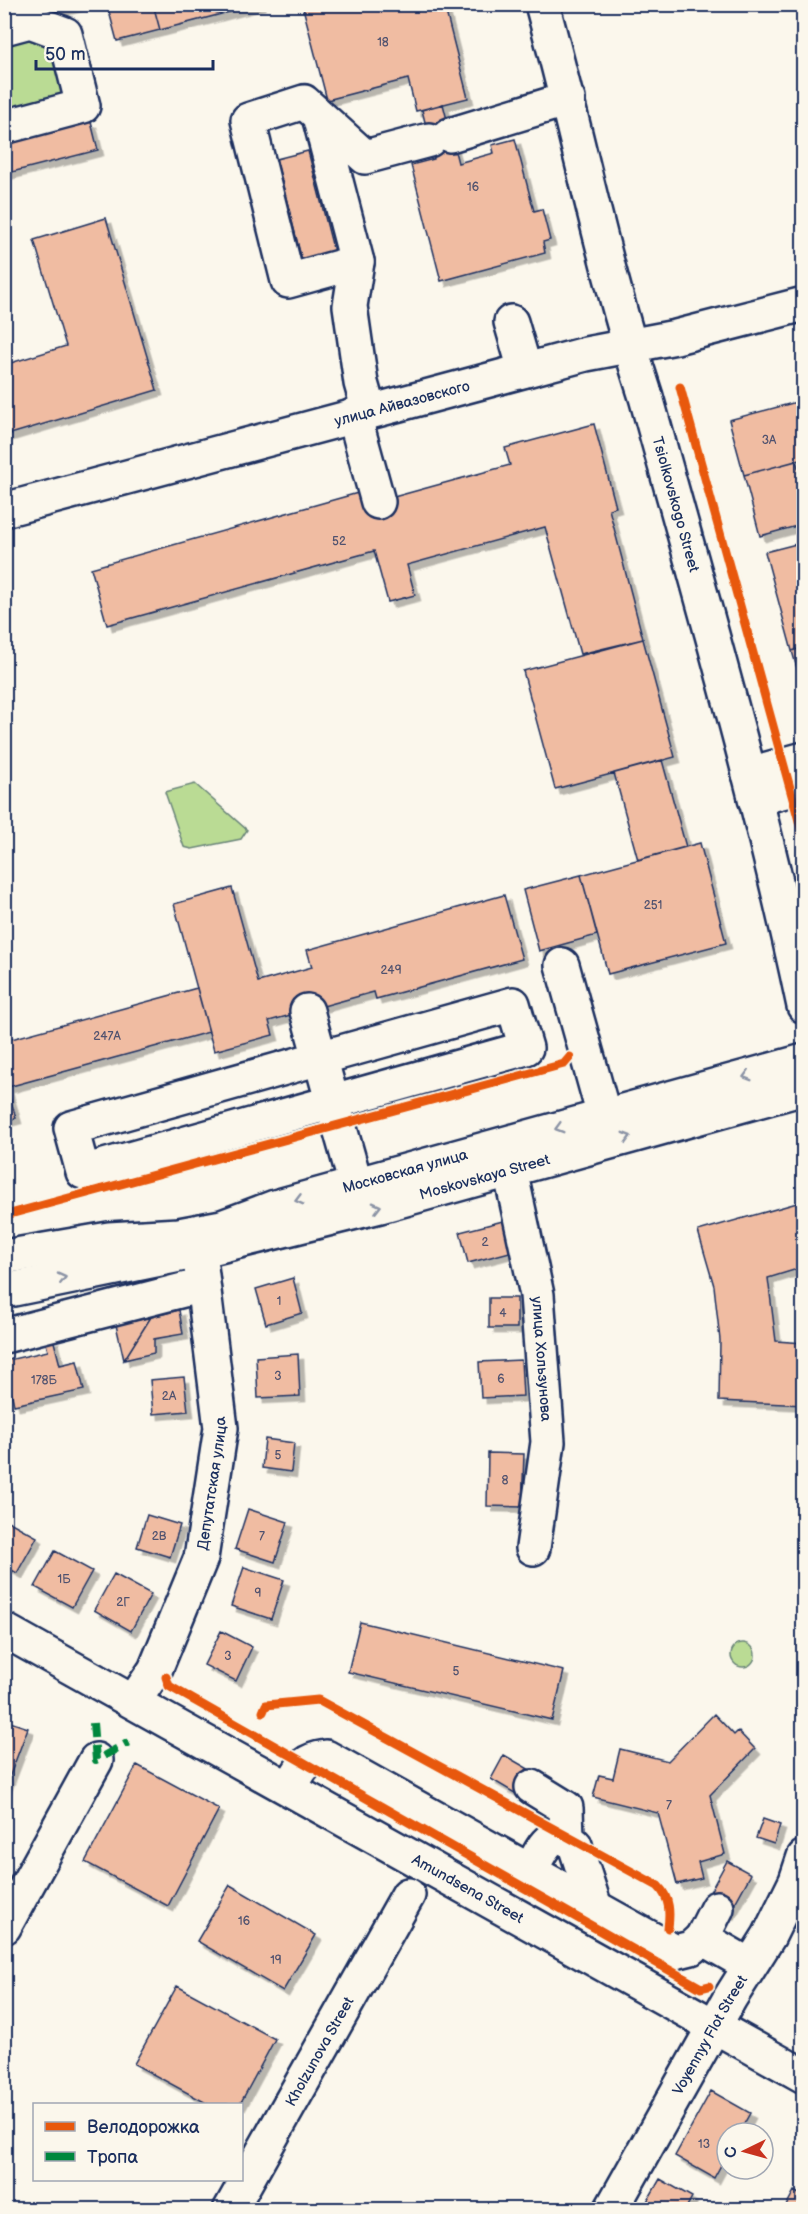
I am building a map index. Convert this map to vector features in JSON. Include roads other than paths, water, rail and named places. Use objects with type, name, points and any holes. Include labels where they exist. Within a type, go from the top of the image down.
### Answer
[{"type":"street","name":"Tsiolkovskogo Street","points":[[542,4],[630,347],[646,397],[781,897],[804,1006]]},
{"type":"street","points":[[4,28],[30,21],[65,34],[83,106],[4,127]]},
{"type":"street","points":[[357,262],[288,281],[248,120],[304,102],[364,157],[568,99]]},
{"type":"street","points":[[319,116],[357,262],[350,306],[361,383],[361,413],[378,502]]},
{"type":"street","name":"улица Айвазовского","points":[[4,510],[585,354],[630,347],[804,304]]},
{"type":"street","points":[[511,322],[525,370]]},
{"type":"street","points":[[754,795],[804,759]]},
{"type":"street","points":[[754,795],[804,786]]},
{"type":"street","points":[[754,795],[804,798]]},
{"type":"street","points":[[562,965],[604,1116]]},
{"type":"street","points":[[513,1004],[526,1048],[83,1172],[71,1128],[320,1058],[513,1004]]},
{"type":"street","points":[[307,1011],[356,1185]]},
{"type":"street","name":"Московская улица","points":[[9,1254],[109,1239],[179,1235],[222,1227],[275,1207],[804,1061]]},
{"type":"street","points":[[236,1082],[248,1126]]},
{"type":"street","name":"Moskovskaya Street","points":[[199,1251],[380,1206],[804,1088]]},
{"type":"street","name":"улица Хользунова","points":[[510,1170],[537,1295],[548,1442],[533,1548]]},
{"type":"street","points":[[4,1291],[199,1251]]},
{"type":"street","name":"Депутатская улица","points":[[134,1701],[155,1670],[201,1558],[221,1428],[199,1251]]},
{"type":"street","points":[[4,1336],[187,1289]]},
{"type":"street","name":"Amundsena Street","points":[[4,1630],[804,2076]]},
{"type":"street","points":[[290,1788],[305,1763],[312,1759],[326,1757],[675,1952],[691,1948],[702,1938],[717,1908]]},
{"type":"street","points":[[4,1927],[96,1760]]},
{"type":"street","points":[[532,1787],[567,1808],[567,1838]]},
{"type":"street","points":[[530,1871],[549,1839],[558,1836],[567,1838],[575,1845],[595,1907]]},
{"type":"street","name":"Voyennyy Flot Street","points":[[611,2210],[749,1965],[768,1936],[796,1881],[804,1857]]},
{"type":"street","name":"Kholzunova Street","points":[[230,2210],[408,1895]]},
{"type":"street","points":[[702,1938],[749,1965]]}]
